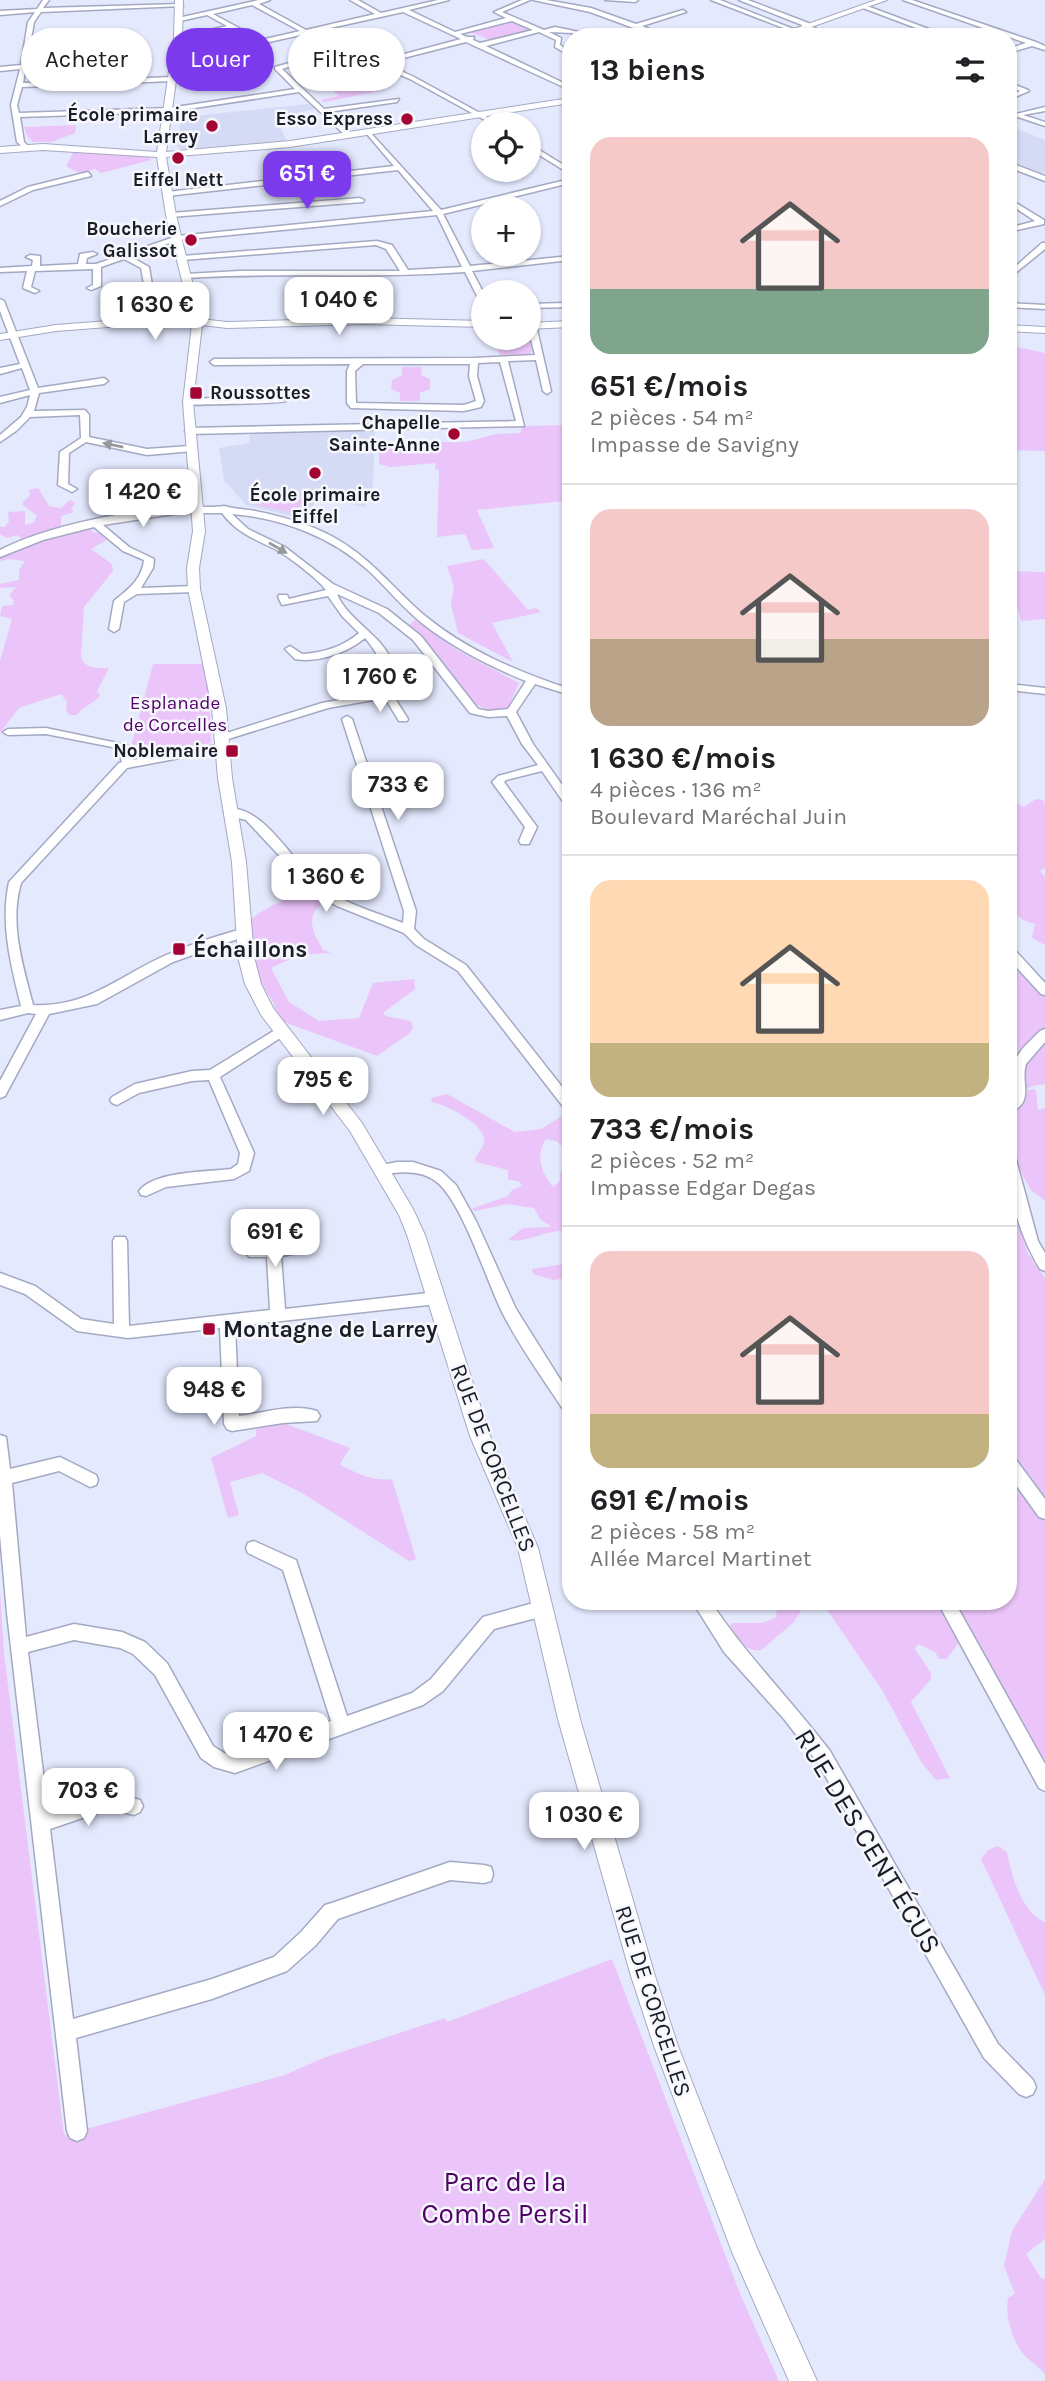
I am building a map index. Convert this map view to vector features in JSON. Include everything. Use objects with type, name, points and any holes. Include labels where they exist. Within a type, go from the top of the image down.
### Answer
[{"type":"main road","points":[[800,28],[882,1]]},
{"type":"main road","name":"RUE DE CORCELLES","points":[[179,28],[180,3]]},
{"type":"main road","name":"RUE DE CORCELLES","points":[[171,91],[162,149],[167,194],[197,322],[188,402],[194,505],[199,531],[193,568],[194,589],[211,661],[239,862],[243,933],[253,984],[280,1032],[356,1127],[411,1224],[480,1436],[521,1527],[602,1838],[666,2046],[745,2252],[803,2381]]},
{"type":"main road","points":[[500,112],[562,101]]},
{"type":"main road","points":[[0,148],[24,146],[198,151],[290,144],[471,117]]},
{"type":"main road","points":[[24,146],[162,149]]},
{"type":"main road","points":[[0,337],[197,322],[227,325],[365,321],[471,324]]},
{"type":"main road","points":[[541,323],[562,322]]},
{"type":"main road","points":[[1017,328],[1045,330]]},
{"type":"main road","points":[[0,343],[14,337]]},
{"type":"street","points":[[30,28],[31,22],[46,0]]},
{"type":"street","points":[[180,19],[267,0]]},
{"type":"street","points":[[353,0],[381,15]]},
{"type":"street","points":[[422,0],[429,4]]},
{"type":"street","points":[[324,28],[446,0]]},
{"type":"street","points":[[527,0],[497,12],[559,39],[557,46],[562,49]]},
{"type":"street","points":[[540,0],[591,10],[641,28]]},
{"type":"street","points":[[608,0],[635,0]]},
{"type":"street","points":[[714,0],[788,28]]},
{"type":"street","points":[[742,0],[810,28]]},
{"type":"street","points":[[906,0],[986,28]]},
{"type":"street","points":[[0,13],[180,3]]},
{"type":"street","points":[[253,3],[299,28]]},
{"type":"street","points":[[665,6],[695,16]]},
{"type":"street","points":[[865,7],[922,28]]},
{"type":"street","points":[[407,9],[562,81]]},
{"type":"street","points":[[636,26],[683,12]]},
{"type":"street","points":[[208,13],[234,27]]},
{"type":"street","points":[[460,32],[511,19]]},
{"type":"street","points":[[229,28],[234,27]]},
{"type":"street","points":[[485,44],[539,31],[562,30]]},
{"type":"street","points":[[405,56],[473,38]]},
{"type":"street","points":[[1017,39],[1045,48]]},
{"type":"street","points":[[1017,48],[1045,40]]},
{"type":"street","points":[[288,65],[277,68],[288,79]]},
{"type":"street","points":[[0,69],[21,67]]},
{"type":"street","points":[[405,76],[476,112]]},
{"type":"street","points":[[20,85],[166,79]]},
{"type":"street","points":[[21,80],[15,101],[15,116],[24,146]]},
{"type":"street","points":[[1017,88],[1026,92],[1017,95]]},
{"type":"street","points":[[15,116],[169,110],[292,91]]},
{"type":"street","points":[[300,91],[348,135]]},
{"type":"street","points":[[323,111],[397,100]]},
{"type":"street","points":[[1030,116],[1045,109]]},
{"type":"street","points":[[1017,115],[1030,116],[1045,124]]},
{"type":"street","points":[[368,132],[439,213],[472,280]]},
{"type":"street","points":[[541,153],[562,167]]},
{"type":"street","points":[[167,194],[399,168]]},
{"type":"street","points":[[1017,168],[1045,179]]},
{"type":"street","points":[[0,204],[4,196],[88,174]]},
{"type":"street","points":[[0,270],[97,267],[177,238],[439,213],[562,183]]},
{"type":"street","points":[[172,215],[360,200]]},
{"type":"street","points":[[1017,206],[1044,222]]},
{"type":"street","points":[[1017,228],[1044,222]]},
{"type":"street","points":[[182,258],[377,243],[389,247],[405,272]]},
{"type":"street","points":[[1017,269],[1045,245]]},
{"type":"street","points":[[82,268],[83,256],[93,254]]},
{"type":"street","points":[[30,257],[37,258],[27,288],[35,291]]},
{"type":"street","points":[[125,257],[145,267],[148,285],[142,287]]},
{"type":"street","points":[[186,276],[240,272],[467,270],[562,259]]},
{"type":"street","points":[[91,288],[97,286],[97,267]]},
{"type":"street","points":[[0,301],[35,391],[35,402],[24,422],[0,439]]},
{"type":"street","points":[[541,306],[562,305]]},
{"type":"street","points":[[1017,305],[1045,307]]},
{"type":"street","points":[[537,350],[547,391]]},
{"type":"street","points":[[214,362],[474,361],[539,357]]},
{"type":"street","points":[[189,431],[516,425],[522,422],[503,359]]},
{"type":"street","points":[[362,361],[353,366],[351,371],[351,403],[354,406],[464,408],[478,405],[480,401],[473,376],[474,361]]},
{"type":"street","points":[[0,371],[26,365]]},
{"type":"street","points":[[0,400],[35,391],[104,381]]},
{"type":"street","points":[[188,402],[264,399],[282,401]]},
{"type":"street","points":[[28,414],[82,412],[85,415],[85,439]]},
{"type":"street","points":[[72,489],[63,485],[65,452],[85,439],[147,452],[190,449]]},
{"type":"street","points":[[194,505],[226,510],[234,523],[282,549],[330,589],[389,664],[391,673],[388,694],[403,719]]},
{"type":"street","points":[[0,554],[96,524],[194,505],[289,521],[338,544],[374,570],[430,625],[485,659],[532,680],[562,689]]},
{"type":"street","points":[[96,524],[126,549],[149,559],[148,570],[135,592]]},
{"type":"street","points":[[114,629],[119,601],[135,592],[194,589]]},
{"type":"street","points":[[286,603],[330,589],[383,611],[417,638],[474,711],[488,714],[512,712]]},
{"type":"street","points":[[290,649],[299,657],[313,656],[353,643],[364,633]]},
{"type":"street","points":[[512,712],[532,680]]},
{"type":"street","points":[[1017,688],[1045,691]]},
{"type":"street","points":[[28,1009],[4,925],[7,898],[21,874],[118,769],[128,762],[221,743],[326,705],[388,694]]},
{"type":"street","points":[[512,712],[518,729],[562,791]]},
{"type":"street","points":[[347,719],[410,911],[408,930]]},
{"type":"street","points":[[8,732],[47,731],[114,744],[123,747],[128,762]]},
{"type":"street","points":[[525,841],[531,827],[498,782],[502,778],[545,767]]},
{"type":"street","points":[[230,812],[250,817],[310,882],[329,898],[408,930],[420,942],[462,968],[562,1096]]},
{"type":"street","points":[[0,1015],[28,1009],[45,1010],[100,998],[163,962],[243,933]]},
{"type":"street","points":[[1017,960],[1045,991]]},
{"type":"street","points":[[0,1093],[45,1010]]},
{"type":"street","points":[[117,1100],[135,1089],[192,1076],[213,1075],[280,1032]]},
{"type":"street","points":[[1017,1100],[1020,1095],[1020,1062],[1045,1034]]},
{"type":"street","points":[[146,1191],[163,1182],[228,1176],[244,1167],[247,1153],[213,1075]]},
{"type":"street","points":[[382,1170],[397,1166],[408,1167],[437,1175],[446,1181],[509,1311],[562,1394]]},
{"type":"street","points":[[1017,1190],[1031,1242],[1045,1265]]},
{"type":"street","points":[[271,1219],[278,1315]]},
{"type":"street","points":[[120,1241],[122,1332]]},
{"type":"street","points":[[254,1253],[293,1249]]},
{"type":"street","points":[[0,1279],[30,1290],[77,1325],[122,1332],[437,1298]]},
{"type":"street","points":[[227,1321],[232,1424],[283,1416],[312,1416]]},
{"type":"street","points":[[0,1443],[19,1647],[78,2130]]},
{"type":"street","points":[[4,1478],[60,1464],[89,1480]]},
{"type":"street","points":[[1017,1474],[1045,1512]]},
{"type":"street","points":[[254,1548],[290,1564],[342,1727]]},
{"type":"street","points":[[19,1647],[74,1632],[122,1640],[139,1648],[161,1669],[204,1748],[215,1759],[227,1764],[244,1763],[417,1699],[430,1691],[489,1623],[544,1608]]},
{"type":"street","name":"RUE DES CENT ÉCUS","points":[[706,1610],[730,1646],[790,1713],[824,1757],[991,2051],[1026,2087]]},
{"type":"street","points":[[950,1610],[976,1655],[984,1677],[1045,1782]]},
{"type":"street","points":[[41,1823],[109,1800],[134,1806]]},
{"type":"street","points":[[66,2031],[187,1997],[280,1964],[308,1939],[332,1912],[450,1871],[484,1874]]},
{"type":"shaded area","name":"École primaire Larrey","points":[[309,104],[315,109],[275,118],[287,141],[179,149],[179,146],[171,146],[172,143],[179,142],[180,133],[177,132],[180,130],[181,120],[175,118]]},
{"type":"shaded area","points":[[1017,129],[1045,140],[1045,172],[1041,173],[1017,164]]},
{"type":"shaded area","points":[[375,430],[373,485],[365,507],[321,498],[300,518],[246,505],[224,480],[219,448],[249,443],[250,433]]},
{"type":"green space","points":[[507,21],[531,30],[492,41],[470,32]]},
{"type":"green space","points":[[333,91],[380,91],[324,102],[321,100],[339,96]]},
{"type":"green space","points":[[76,125],[75,133],[52,142],[33,142],[24,127]]},
{"type":"green space","points":[[74,151],[147,156],[151,160],[101,173],[95,169],[79,173],[66,166]]},
{"type":"green space","points":[[1017,347],[1045,353],[1045,454],[1044,451],[1017,450]]},
{"type":"green space","points":[[498,350],[532,351],[530,354],[500,357]]},
{"type":"green space","points":[[402,367],[422,367],[421,375],[430,379],[430,389],[420,393],[420,401],[400,401],[400,393],[391,389],[392,380],[402,375]]},
{"type":"green space","points":[[562,425],[562,501],[477,510],[494,548],[472,550],[465,534],[437,537],[439,470],[435,469],[436,463],[390,467],[379,464],[379,442],[466,442],[496,434],[521,433],[522,426]]},
{"type":"green space","points":[[38,488],[49,506],[61,508],[70,500],[75,503],[71,509],[74,512],[61,516],[61,526],[93,529],[92,532],[99,533],[107,540],[91,549],[112,564],[113,571],[84,607],[81,657],[88,666],[109,668],[97,691],[100,695],[77,715],[69,715],[66,710],[67,702],[61,694],[19,708],[0,733],[0,661],[12,619],[0,616],[2,606],[13,605],[14,601],[9,595],[16,587],[0,588],[0,584],[19,580],[19,570],[25,561],[0,561],[0,557],[23,540],[17,535],[7,538],[0,534],[0,527],[5,527],[9,521],[8,512],[25,511],[25,525],[33,523],[37,516],[23,505],[23,502],[30,496],[29,490]]},
{"type":"green space","points":[[270,492],[312,502],[300,514],[257,505]]},
{"type":"green space","points":[[484,559],[528,610],[536,608],[541,612],[492,623],[513,662],[458,633],[451,604],[454,587],[447,566]]},
{"type":"green space","points":[[1017,571],[1045,572],[1045,619],[1021,621],[1017,606]]},
{"type":"green space","points":[[415,620],[457,650],[519,683],[508,708],[490,710],[468,697],[431,648],[408,626]]},
{"type":"green space","name":"Esplanade de Corcelles","points":[[153,664],[203,664],[209,692],[211,743],[134,753],[131,747]]},
{"type":"green space","points":[[1036,799],[1043,800],[1045,804],[1045,868],[1040,871],[1045,877],[1045,945],[1032,938],[1035,924],[1023,920],[1017,914],[1017,803],[1024,807]]},
{"type":"green space","points":[[320,891],[325,894],[312,917],[313,927],[323,950],[331,953],[299,955],[271,968],[289,1002],[319,1021],[359,1018],[373,983],[414,979],[415,989],[383,1013],[411,1021],[413,1028],[410,1033],[377,1056],[276,1019],[274,1003],[256,968],[248,921],[282,901]]},
{"type":"green space","points":[[1017,972],[1024,973],[1045,993],[1045,1084],[1017,1094]]},
{"type":"green space","points":[[1036,1090],[1038,1110],[1045,1108],[1045,1201],[1031,1190],[1017,1162],[1017,1110],[1025,1091]]},
{"type":"green space","points":[[447,1094],[515,1132],[541,1129],[562,1116],[562,1146],[546,1139],[540,1157],[545,1175],[553,1187],[560,1181],[562,1170],[562,1232],[508,1240],[523,1228],[552,1227],[540,1219],[534,1208],[507,1204],[475,1211],[471,1209],[508,1196],[512,1190],[522,1186],[520,1182],[508,1179],[508,1170],[476,1162],[475,1158],[484,1143],[477,1126],[462,1115],[432,1102],[431,1098]]},
{"type":"green space","points":[[1017,1216],[1028,1254],[1045,1278],[1045,1771],[955,1610],[1017,1610]]},
{"type":"green space","points":[[562,1264],[562,1279],[553,1280],[533,1274],[532,1269]]},
{"type":"green space","points":[[281,1422],[350,1448],[340,1464],[351,1471],[372,1478],[392,1479],[416,1559],[409,1561],[302,1493],[262,1473],[230,1482],[239,1515],[228,1518],[211,1458],[256,1436],[256,1429],[265,1424]]},
{"type":"green space","name":"Parc de la Combe Persil","points":[[0,1590],[4,1653],[64,2135],[285,2075],[323,2058],[445,2018],[447,2022],[612,1959],[741,2296],[779,2381],[0,2381]]},
{"type":"green space","points":[[777,1610],[801,1610],[794,1622],[761,1650],[746,1647],[730,1629],[731,1623],[763,1623],[776,1617]]},
{"type":"green space","points":[[827,1610],[943,1610],[959,1642],[947,1659],[939,1659],[935,1652],[918,1644],[915,1649],[931,1673],[931,1679],[911,1702],[950,1778],[936,1780],[921,1762],[882,1690]]},
{"type":"green space","points":[[998,1846],[1007,1852],[1011,1871],[1024,1902],[1037,1918],[1045,1922],[1045,1995],[981,1859],[988,1850]]},
{"type":"green space","points":[[1045,2179],[1045,2239],[1026,2254],[1041,2278],[1045,2279],[1045,2374],[1023,2354],[1012,2332],[1007,2304],[1008,2298],[1015,2294],[1004,2266],[1012,2231]]},
{"type":"place","name":"Esso Express","points":[[407,119]]},
{"type":"place","name":"École primaire Larrey","points":[[212,126]]},
{"type":"place","name":"Eiffel Nett","points":[[178,158]]},
{"type":"place","name":"Boucherie Galissot","points":[[191,240]]},
{"type":"place","name":"Roussottes","points":[[196,393]]},
{"type":"place","name":"Chapelle Sainte-Anne","points":[[454,434]]},
{"type":"place","name":"École primaire Eiffel","points":[[315,473]]},
{"type":"place","name":"Noblemaire","points":[[232,751]]},
{"type":"place","name":"Échaillons","points":[[179,949]]},
{"type":"place","name":"Montagne de Larrey","points":[[209,1329]]}]
